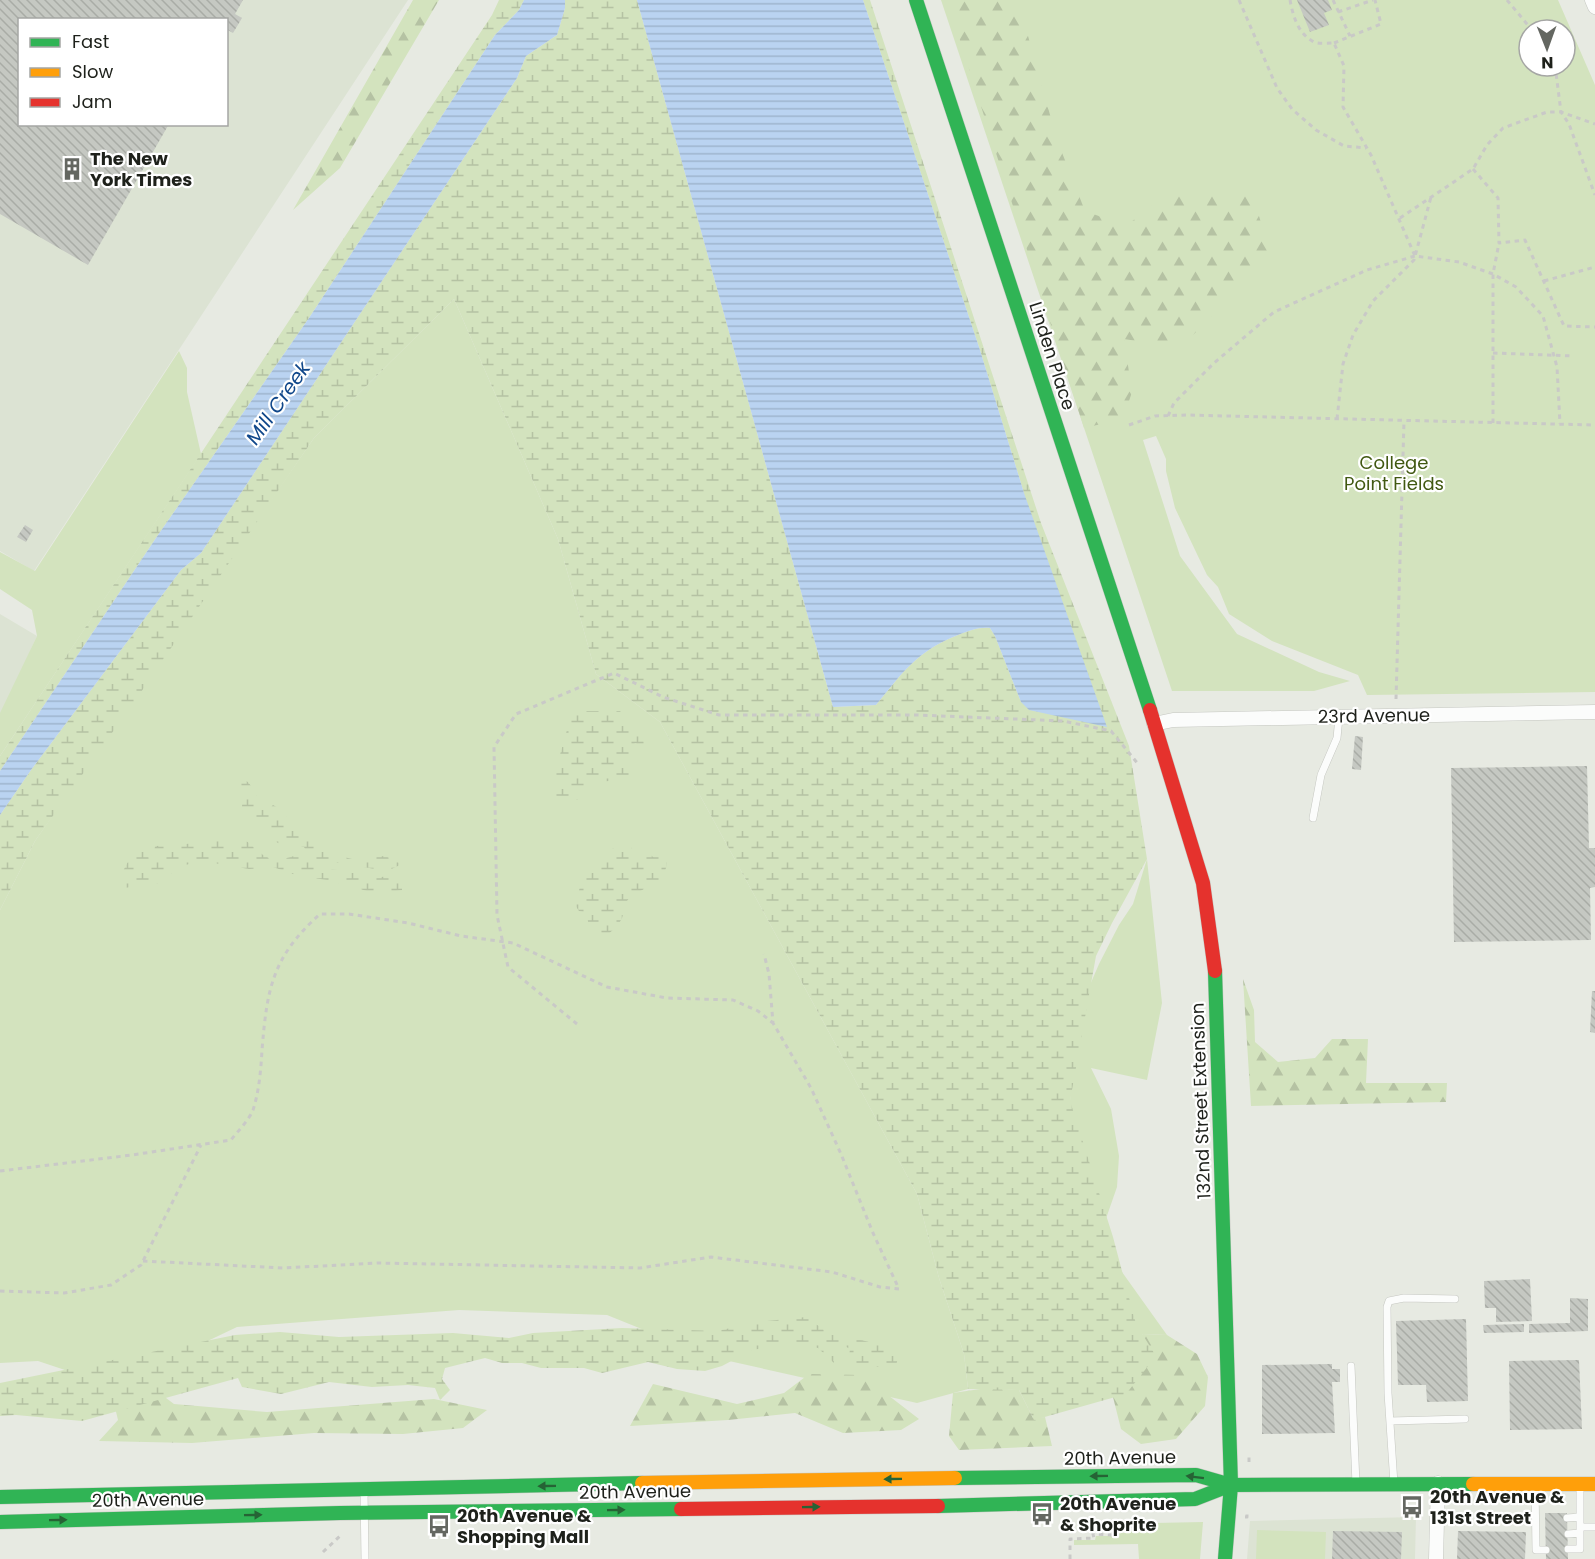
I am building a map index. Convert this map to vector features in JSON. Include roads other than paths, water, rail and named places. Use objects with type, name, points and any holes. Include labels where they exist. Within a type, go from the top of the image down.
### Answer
[{"type":"street","name":"Linden Place","points":[[915,0],[1154,724]]},
{"type":"street","points":[[1592,0],[1595,8]]},
{"type":"street","name":"23rd Avenue","points":[[1154,724],[1173,720],[1595,712]]},
{"type":"street","name":"132nd Street Extension","points":[[1154,724],[1203,883],[1215,960],[1231,1485],[1225,1559]]},
{"type":"street","name":"20th Avenue","points":[[0,1497],[1196,1475],[1231,1485],[1595,1484]]},
{"type":"street","points":[[1436,1559],[1438,1484]]},
{"type":"street","name":"20th Avenue","points":[[0,1522],[364,1513],[991,1505],[1195,1499],[1231,1485]]},
{"type":"lane","points":[[1313,818],[1321,775],[1337,738],[1339,717]]},
{"type":"lane","points":[[1394,1484],[1386,1307],[1389,1301],[1404,1298],[1455,1299]]},
{"type":"lane","points":[[1351,1366],[1356,1484]]},
{"type":"lane","points":[[1390,1421],[1465,1419]]},
{"type":"lane","points":[[1535,1484],[1536,1550],[1546,1550]]},
{"type":"lane","points":[[1568,1550],[1580,1549],[1580,1484]]},
{"type":"lane","points":[[364,1490],[364,1559]]},
{"type":"lane","points":[[1567,1518],[1580,1517]]},
{"type":"lane","points":[[1536,1519],[1545,1519]]},
{"type":"lane","points":[[1568,1534],[1595,1527]]},
{"type":"lane","points":[[1536,1535],[1545,1534]]},
{"type":"water","name":"Mill Creek","points":[[524,0],[565,0],[557,35],[526,56],[517,78],[201,553],[181,570],[31,770],[0,815],[0,771],[158,535],[309,318],[495,35],[519,10]]},
{"type":"water","points":[[637,0],[863,0],[979,347],[1024,493],[1107,727],[1029,710],[1021,702],[990,628],[966,632],[944,641],[921,655],[876,705],[833,707]]},
{"type":"place","name":"The New York Times","points":[[72,169]]},
{"type":"place","name":"20th Avenue & 131st Street","points":[[1412,1507]]},
{"type":"place","name":"20th Avenue & Shoprite","points":[[1042,1514]]},
{"type":"place","name":"20th Avenue & Shopping Mall","points":[[439,1526]]},
{"type":"park label","name":"College Point Fields","points":[[1394,473]]}]
